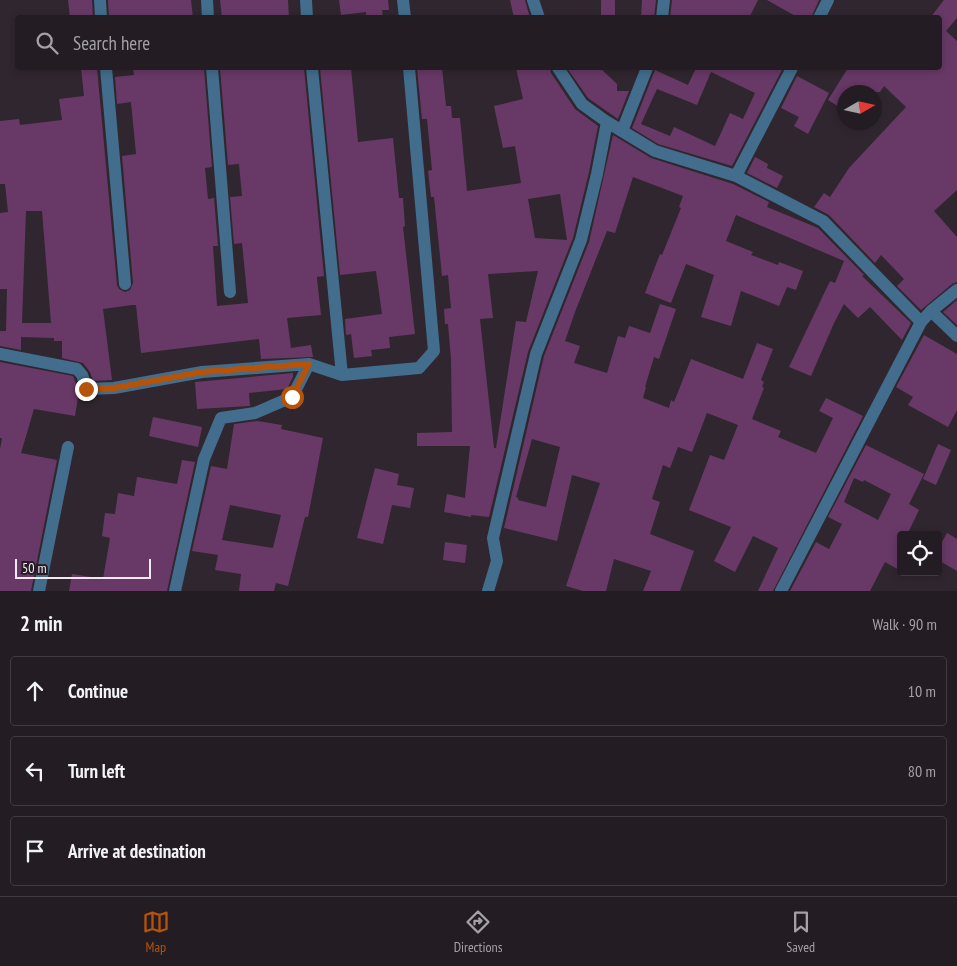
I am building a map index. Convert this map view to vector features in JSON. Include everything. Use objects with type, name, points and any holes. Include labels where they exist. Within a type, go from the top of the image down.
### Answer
[{"type":"street","points":[[100,0],[101,15]]},
{"type":"street","points":[[207,0],[208,15]]},
{"type":"street","points":[[306,0],[308,15]]},
{"type":"street","points":[[403,0],[405,15]]},
{"type":"street","points":[[534,0],[538,15]]},
{"type":"street","points":[[662,15],[664,0]]},
{"type":"street","points":[[820,15],[828,0]]},
{"type":"street","points":[[106,70],[125,284]]},
{"type":"street","points":[[212,70],[230,292]]},
{"type":"street","points":[[312,70],[342,376]]},
{"type":"street","points":[[0,354],[77,370],[82,375],[86,389],[114,388],[202,372],[309,364],[342,376],[419,368],[434,351],[409,70]]},
{"type":"street","points":[[559,70],[582,104],[607,122],[655,151],[736,176],[823,221],[921,322]]},
{"type":"street","points":[[622,131],[646,70]]},
{"type":"street","points":[[736,176],[791,70]]},
{"type":"street","points":[[488,591],[497,561],[493,538],[536,354],[581,240],[607,122]]},
{"type":"street","points":[[781,591],[921,322],[931,311],[957,290]]},
{"type":"street","points":[[931,311],[957,336]]},
{"type":"street","points":[[175,591],[204,459],[221,418],[255,414],[292,397],[309,364]]},
{"type":"street","points":[[39,591],[68,447]]},
{"type":"building","points":[[68,0],[92,0],[93,15],[70,15]]},
{"type":"building","points":[[108,0],[191,0],[193,15],[109,15]]},
{"type":"building","points":[[220,0],[288,0],[289,15],[222,15]]},
{"type":"building","points":[[339,0],[388,0],[389,10],[382,10],[383,15],[366,15],[366,12],[341,15]]},
{"type":"building","points":[[510,0],[525,0],[529,15],[513,15]]},
{"type":"building","points":[[601,0],[615,0],[615,15],[601,15]]},
{"type":"building","points":[[642,0],[656,0],[654,15],[641,15]]},
{"type":"building","points":[[672,0],[758,0],[750,15],[670,15]]},
{"type":"building","points":[[767,0],[819,0],[812,15],[794,15]]},
{"type":"building","points":[[944,0],[957,0],[957,18],[946,31],[957,41],[957,190],[934,211],[957,237],[957,282],[921,310],[897,286],[904,279],[881,255],[875,263],[829,215],[814,207],[824,193],[830,197],[849,168],[906,107],[884,86],[882,89],[882,85],[837,85],[847,70],[942,70],[942,15],[932,15]]},
{"type":"building","points":[[81,70],[97,70],[117,285],[119,289],[125,292],[130,290],[133,283],[122,156],[136,154],[131,102],[117,104],[115,77],[134,75],[133,70],[204,70],[212,167],[205,168],[208,199],[214,198],[218,246],[213,246],[217,306],[248,303],[242,243],[234,244],[230,197],[242,196],[239,164],[228,165],[220,70],[304,70],[324,276],[317,277],[321,315],[287,318],[291,348],[311,345],[313,357],[261,359],[259,339],[141,353],[136,305],[103,309],[112,380],[93,381],[90,372],[83,363],[62,358],[62,341],[54,341],[54,338],[21,337],[21,350],[0,346],[0,331],[6,331],[7,289],[0,289],[0,213],[8,212],[5,184],[0,184],[0,121],[19,119],[20,125],[62,120],[59,99],[84,96]],"holes":[[[26,211],[42,211],[51,323],[22,323]]]},
{"type":"building","points":[[320,70],[351,70],[358,142],[393,138],[399,198],[403,198],[405,226],[403,227],[415,334],[389,337],[390,348],[371,350],[372,356],[354,358],[351,334],[346,335],[345,319],[382,314],[376,271],[340,275]]},
{"type":"building","points":[[417,70],[442,70],[446,106],[451,106],[452,118],[460,118],[467,191],[521,183],[515,146],[503,148],[494,106],[523,99],[516,70],[550,70],[575,109],[598,126],[573,238],[528,352],[489,517],[471,515],[471,517],[444,512],[447,494],[465,498],[470,446],[417,446],[417,433],[452,432],[451,359],[448,324],[445,324],[444,309],[451,308],[448,275],[442,276],[434,197],[431,197],[428,171],[432,170],[427,119],[422,119]],"holes":[[[560,194],[567,240],[535,238],[528,199]],[[538,271],[526,322],[516,321],[496,448],[494,448],[480,319],[493,318],[488,274]]]},
{"type":"building","points":[[568,70],[602,70],[617,84],[617,91],[629,91],[618,119],[588,98]]},
{"type":"building","points":[[655,70],[688,85],[695,70],[782,70],[732,166],[658,144],[632,128]],"holes":[[[711,72],[755,93],[743,119],[730,113],[715,146],[674,127],[670,136],[641,124],[657,89],[697,105]]]},
{"type":"building","points":[[797,76],[829,93],[808,134],[794,126],[799,117],[781,108]]},
{"type":"building","points":[[837,86],[837,106],[828,100]]},
{"type":"building","points":[[613,135],[651,158],[733,184],[769,202],[767,207],[818,228],[864,275],[862,276],[911,323],[902,340],[870,307],[858,318],[844,304],[811,376],[789,367],[830,281],[835,283],[844,261],[736,215],[726,241],[753,252],[751,255],[778,265],[779,262],[803,271],[796,290],[787,287],[779,306],[741,291],[731,326],[701,317],[714,275],[686,264],[671,303],[645,293],[681,208],[679,207],[683,196],[633,177],[615,233],[607,231],[565,341],[580,346],[574,363],[607,373],[618,336],[625,338],[629,326],[650,333],[660,304],[676,309],[659,359],[654,357],[643,398],[669,408],[671,400],[674,402],[691,359],[743,379],[757,343],[773,349],[761,380],[764,382],[762,387],[764,388],[752,419],[781,431],[778,437],[816,453],[833,418],[819,411],[826,398],[863,416],[773,591],[758,591],[778,548],[753,536],[735,572],[714,561],[731,527],[689,510],[710,455],[724,460],[738,425],[707,413],[692,452],[678,447],[670,468],[663,465],[652,499],[660,502],[650,534],[694,551],[680,591],[643,591],[651,571],[614,559],[606,591],[583,591],[566,586],[600,483],[572,475],[557,541],[504,528],[544,356],[589,242]],"holes":[[[532,439],[560,447],[546,507],[518,500],[516,497]]]},
{"type":"building","points":[[755,157],[768,164],[767,168],[783,176],[777,188],[747,173]]},
{"type":"building","points":[[957,300],[957,325],[943,312]]},
{"type":"building","points":[[924,335],[957,354],[957,410],[948,427],[908,405],[913,397],[896,387]]},
{"type":"building","points":[[0,362],[73,376],[79,391],[75,416],[34,409],[21,453],[57,460],[31,591],[0,591],[0,449],[2,438],[0,438]]},
{"type":"building","points":[[293,373],[287,389],[249,393],[250,406],[197,409],[195,382]]},
{"type":"building","points":[[153,417],[202,427],[198,447],[149,436]]},
{"type":"building","points":[[257,421],[282,425],[281,429],[323,438],[308,517],[305,517],[288,586],[276,583],[274,591],[239,591],[241,574],[215,570],[218,555],[192,551],[211,466],[227,469],[234,424]],"holes":[[[230,505],[281,515],[273,548],[222,540]]]},
{"type":"building","points":[[938,444],[951,450],[936,485],[923,479]]},
{"type":"building","points":[[866,445],[924,474],[909,504],[919,510],[909,531],[897,531],[897,569],[885,562],[870,591],[790,591],[816,542],[829,549],[842,524],[828,517]],"holes":[[[854,478],[863,482],[864,480],[891,494],[878,520],[844,502]]]},
{"type":"building","points":[[182,460],[195,462],[167,591],[69,591],[72,574],[103,579],[110,538],[102,536],[105,513],[115,514],[118,493],[134,496],[137,477],[177,484]]},
{"type":"building","points":[[375,468],[399,474],[397,485],[414,488],[410,508],[392,505],[383,544],[357,538]]},
{"type":"building","points":[[947,533],[957,539],[957,571],[942,562],[942,542]]},
{"type":"building","points":[[445,542],[467,545],[465,563],[443,560]]},
{"type":"route","points":[[86,389],[114,388],[202,372],[309,364],[292,397]]}]
